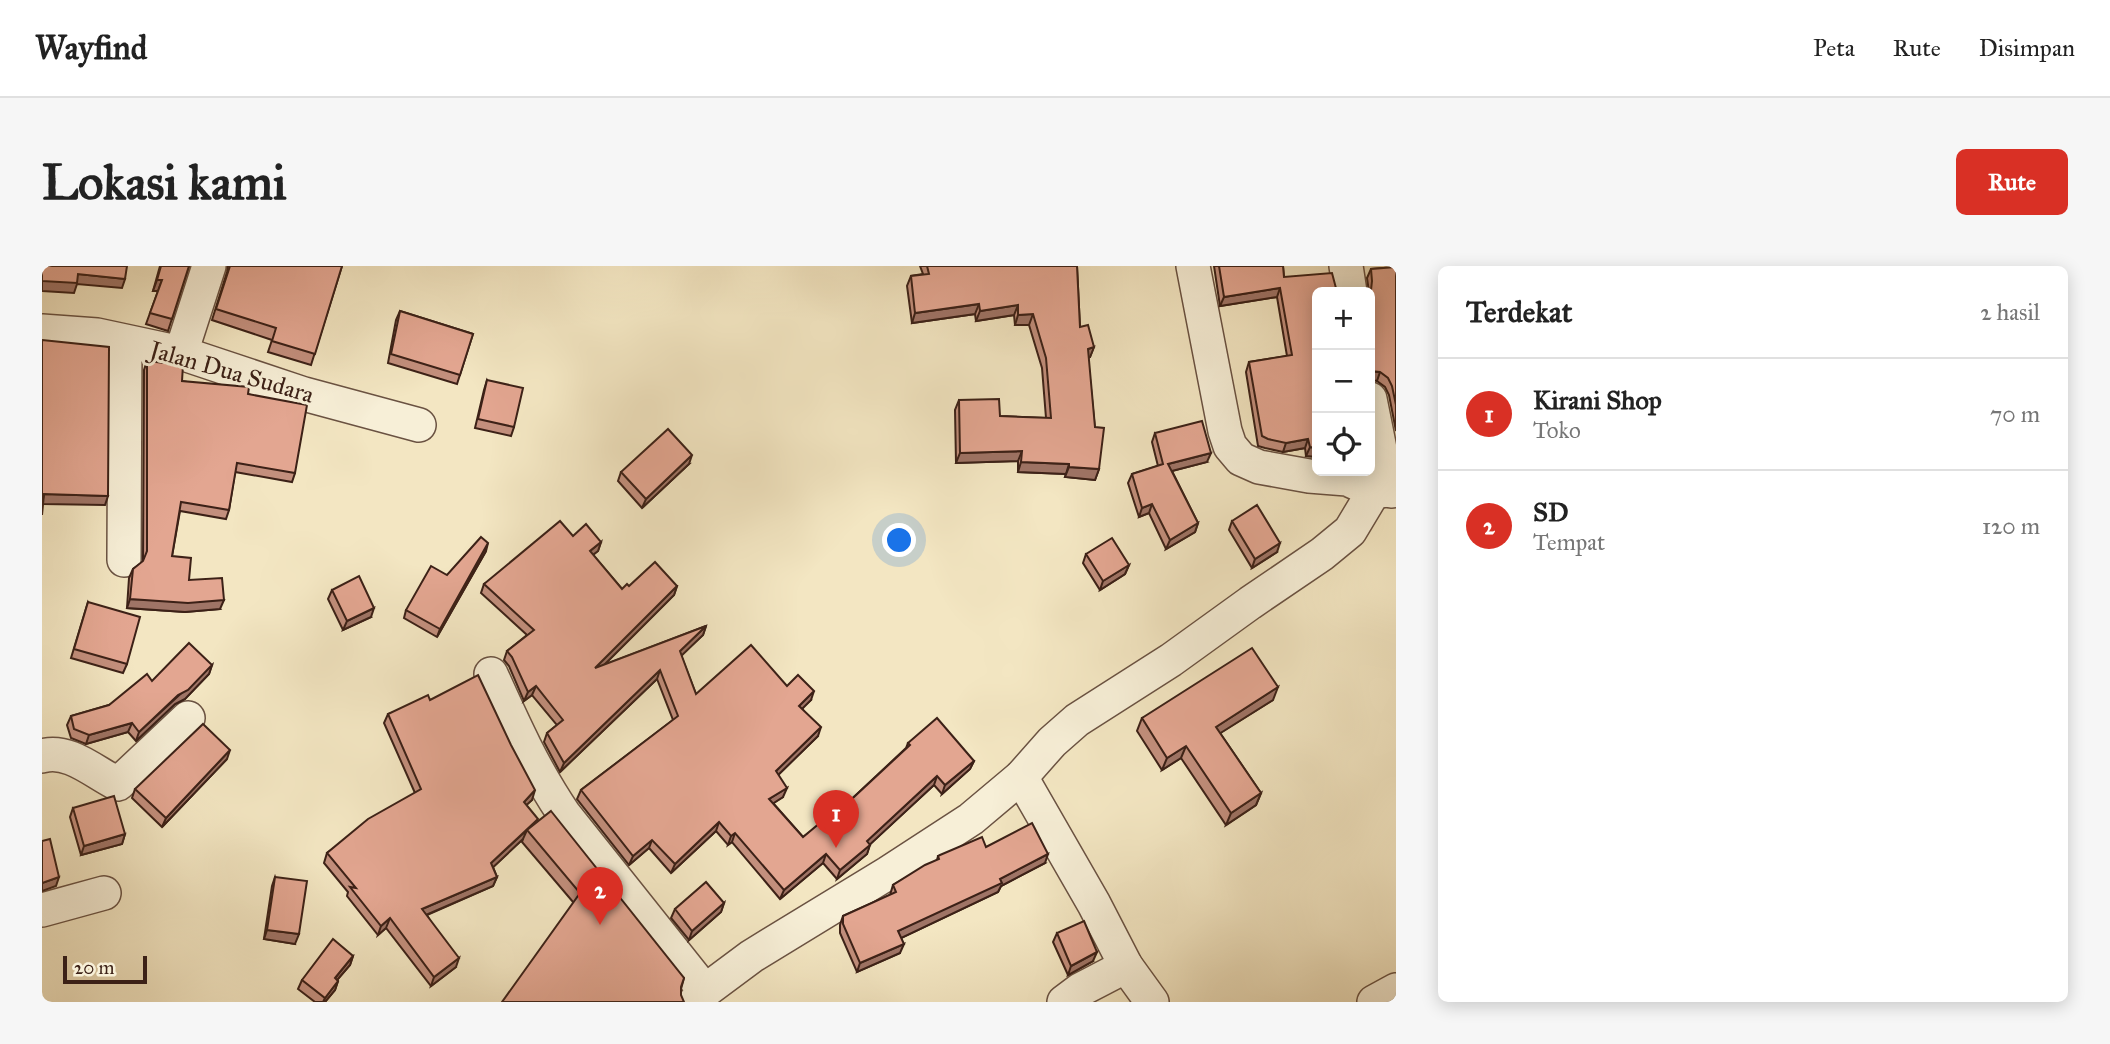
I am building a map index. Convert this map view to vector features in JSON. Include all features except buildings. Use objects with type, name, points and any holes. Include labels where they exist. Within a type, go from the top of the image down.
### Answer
[{"type":"street","points":[[181,353],[209,266]]},
{"type":"street","points":[[1193,266],[1225,431],[1230,446],[1241,459],[1259,467],[1347,478],[1387,491]]},
{"type":"street","points":[[1346,266],[1349,287]]},
{"type":"street","name":"Jalan Dua Sudara","points":[[42,331],[97,335],[181,353],[304,394],[419,425]]},
{"type":"street","points":[[124,560],[125,342]]},
{"type":"street","points":[[1373,413],[1387,491]]},
{"type":"street","points":[[491,674],[528,755],[548,790],[700,996],[752,956],[888,873],[971,818],[1021,777],[1052,742],[1077,720],[1171,660],[1337,543],[1387,491]]},
{"type":"street","points":[[42,756],[51,754],[68,757],[118,784],[188,718]]},
{"type":"street","points":[[1021,777],[1094,904],[1126,966],[1152,1002]]},
{"type":"street","points":[[42,910],[104,893]]},
{"type":"street","points":[[1064,1002],[1080,990],[1126,966]]},
{"type":"street","points":[[1374,1002],[1396,990]]},
{"type":"place","name":"Kirani Shop","points":[[836,848]]},
{"type":"place","name":"SD","points":[[600,925]]}]
